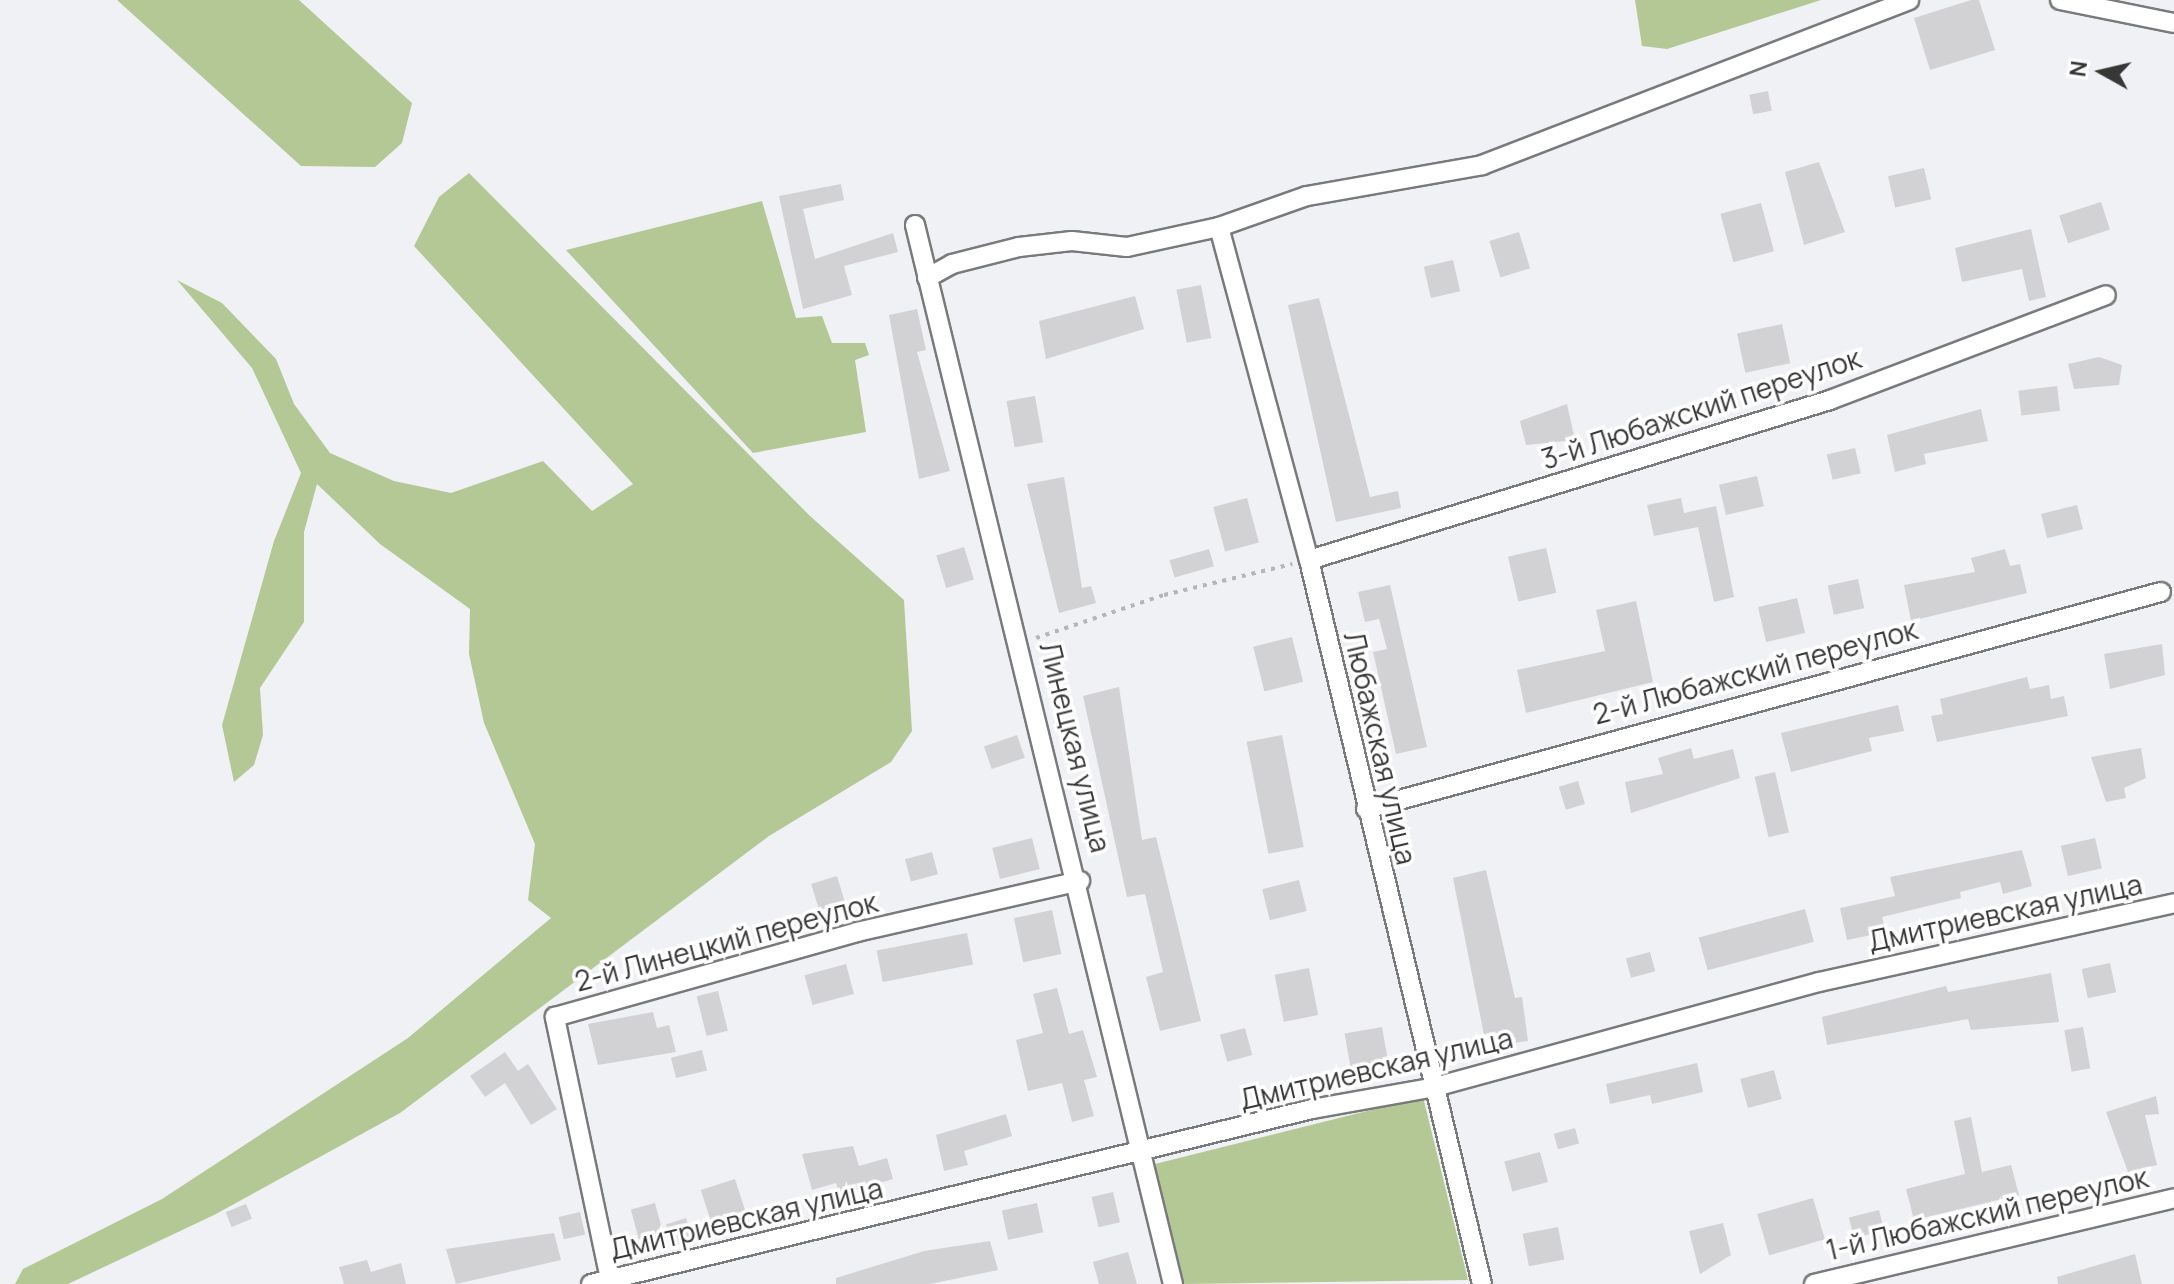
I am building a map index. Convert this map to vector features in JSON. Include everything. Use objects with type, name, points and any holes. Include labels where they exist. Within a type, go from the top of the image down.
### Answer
[{"type":"street","points":[[927,278],[952,264],[1019,247],[1072,241],[1127,247],[1219,227],[1307,196],[1482,165],[1909,0]]},
{"type":"street","points":[[2060,0],[2174,23]]},
{"type":"street","name":"Линецкая улица","points":[[915,225],[1022,642],[1173,1284]]},
{"type":"street","name":"Любажская улица","points":[[1219,227],[1309,560],[1366,809],[1482,1284]]},
{"type":"street","name":"3-й Любажский переулок","points":[[1309,560],[1830,400],[2106,295]]},
{"type":"street","name":"2-й Любажский переулок","points":[[1366,809],[2161,592]]},
{"type":"street","name":"2-й Линецкий переулок","points":[[610,1279],[555,1017],[857,932],[1080,881]]},
{"type":"street","name":"Дмитриевская улица","points":[[591,1284],[1144,1156],[1312,1109],[1435,1087],[1819,982],[2174,903]]},
{"type":"street","name":"1-й Любажский переулок","points":[[1814,1284],[2174,1198]]},
{"type":"path","points":[[1022,642],[1164,595],[1309,560]]},
{"type":"green space","points":[[117,0],[299,0],[412,103],[402,143],[375,167],[301,166]]},
{"type":"green space","points":[[1635,0],[1821,0],[1667,49],[1642,46]]},
{"type":"green space","points":[[469,173],[810,516],[904,600],[912,731],[891,762],[769,836],[400,1113],[214,1215],[68,1284],[15,1284],[23,1269],[162,1199],[408,1038],[551,918],[528,900],[535,844],[484,723],[469,654],[470,609],[380,544],[317,484],[304,532],[304,622],[260,688],[263,735],[254,765],[234,782],[222,725],[274,541],[301,473],[252,368],[177,280],[222,303],[276,359],[294,404],[330,453],[394,481],[451,493],[543,461],[592,511],[633,484],[414,246],[439,197]]},
{"type":"green space","points":[[762,201],[796,318],[822,316],[832,343],[865,343],[869,355],[855,360],[866,432],[753,453],[566,250]]},
{"type":"green space","points":[[1423,1097],[1468,1280],[1184,1284],[1155,1164]]},
{"type":"building","points":[[1979,0],[1995,50],[1930,70],[1914,18]]},
{"type":"building","points":[[1768,91],[1772,111],[1753,114],[1749,95]]},
{"type":"building","points":[[1819,162],[1845,232],[1804,245],[1785,172]]},
{"type":"building","points":[[1924,168],[1931,199],[1895,208],[1888,176]]},
{"type":"building","points":[[841,184],[844,200],[803,209],[815,259],[893,233],[898,252],[844,266],[852,295],[803,309],[779,196]]},
{"type":"building","points":[[2101,202],[2110,230],[2068,243],[2059,216]]},
{"type":"building","points":[[1761,203],[1774,251],[1733,262],[1720,214]]},
{"type":"building","points":[[2031,229],[2046,297],[2029,301],[2022,269],[1962,282],[1955,248]]},
{"type":"building","points":[[1519,232],[1530,268],[1500,277],[1489,241]]},
{"type":"building","points":[[1453,260],[1460,291],[1431,298],[1424,267]]},
{"type":"building","points":[[1201,285],[1211,338],[1187,343],[1176,290]]},
{"type":"building","points":[[1135,296],[1144,329],[1046,359],[1039,321]]},
{"type":"building","points":[[1319,298],[1370,497],[1398,491],[1401,508],[1336,522],[1288,305]]},
{"type":"building","points":[[917,309],[926,350],[917,352],[950,471],[919,479],[889,315]]},
{"type":"building","points":[[1782,324],[1790,363],[1745,373],[1737,334]]},
{"type":"building","points":[[2099,357],[2122,365],[2119,385],[2074,389],[2068,364]]},
{"type":"building","points":[[2057,386],[2060,411],[2021,416],[2018,391]]},
{"type":"building","points":[[1035,396],[1043,442],[1015,447],[1006,401]]},
{"type":"building","points":[[1567,404],[1575,440],[1526,445],[1520,421]]},
{"type":"building","points":[[1981,409],[1988,441],[1924,454],[1926,464],[1895,472],[1887,435]]},
{"type":"building","points":[[1855,448],[1861,473],[1833,480],[1827,455]]},
{"type":"building","points":[[1757,476],[1764,506],[1726,515],[1719,485]]},
{"type":"building","points":[[1064,477],[1082,588],[1091,586],[1096,603],[1059,613],[1027,484]]},
{"type":"building","points":[[1247,498],[1259,542],[1225,551],[1213,507]]},
{"type":"building","points":[[1681,498],[1684,513],[1716,506],[1734,597],[1714,602],[1698,527],[1654,536],[1647,505]]},
{"type":"building","points":[[2077,505],[2083,529],[2047,538],[2041,514]]},
{"type":"building","points":[[964,547],[974,580],[946,588],[936,555]]},
{"type":"building","points":[[1546,548],[1556,593],[1518,602],[1508,557]]},
{"type":"building","points":[[1209,549],[1214,566],[1175,578],[1170,560]]},
{"type":"building","points":[[2005,549],[2010,566],[2020,564],[2027,593],[1911,621],[1904,585],[1975,572],[1971,558]]},
{"type":"building","points":[[1858,579],[1864,608],[1834,615],[1828,585]]},
{"type":"building","points":[[1390,585],[1427,747],[1396,754],[1373,652],[1387,649],[1379,619],[1365,622],[1358,592]]},
{"type":"building","points":[[1797,598],[1805,633],[1766,642],[1758,607]]},
{"type":"building","points":[[1636,601],[1653,682],[1526,713],[1517,670],[1605,651],[1596,610]]},
{"type":"building","points":[[1292,637],[1303,682],[1264,691],[1253,647]]},
{"type":"building","points":[[2162,644],[2165,675],[2110,689],[2104,654]]},
{"type":"building","points":[[2027,677],[2030,689],[2049,685],[2051,699],[2064,696],[2068,716],[1937,742],[1931,716],[1943,714],[1940,699]]},
{"type":"building","points":[[1119,687],[1142,840],[1156,837],[1201,1021],[1160,1031],[1146,977],[1163,972],[1145,894],[1127,897],[1083,696]]},
{"type":"building","points":[[1898,705],[1904,731],[1869,738],[1872,751],[1791,772],[1781,733]]},
{"type":"building","points":[[1017,735],[1025,758],[992,769],[984,746]]},
{"type":"building","points":[[1282,735],[1304,847],[1268,854],[1247,742]]},
{"type":"building","points":[[1691,748],[1694,759],[1733,749],[1740,778],[1631,813],[1625,782],[1663,774],[1658,758]]},
{"type":"building","points":[[2141,748],[2146,778],[2124,788],[2126,798],[2106,802],[2091,757]]},
{"type":"building","points":[[1775,772],[1789,832],[1768,837],[1755,777]]},
{"type":"building","points":[[1578,781],[1585,804],[1566,810],[1559,787]]},
{"type":"building","points":[[1032,838],[1040,869],[1000,879],[992,848]]},
{"type":"building","points":[[2095,838],[2102,868],[2068,876],[2061,846]]},
{"type":"building","points":[[2022,850],[2032,886],[2003,894],[2000,882],[1960,892],[1961,898],[1882,917],[1886,932],[1847,940],[1840,908],[1895,896],[1890,877]]},
{"type":"building","points":[[932,852],[938,874],[911,881],[905,859]]},
{"type":"building","points":[[1486,870],[1515,998],[1522,997],[1528,1041],[1512,1043],[1510,1032],[1484,1035],[1453,878]]},
{"type":"building","points":[[837,876],[845,902],[819,910],[811,884]]},
{"type":"building","points":[[1299,880],[1307,911],[1270,920],[1262,889]]},
{"type":"building","points":[[1805,909],[1814,942],[1708,970],[1699,937]]},
{"type":"building","points":[[1052,910],[1061,954],[1023,962],[1014,918]]},
{"type":"building","points":[[967,933],[973,964],[883,982],[877,951]]},
{"type":"building","points":[[1650,952],[1655,971],[1631,978],[1626,958]]},
{"type":"building","points":[[2110,963],[2116,992],[2088,998],[2082,969]]},
{"type":"building","points":[[846,964],[854,994],[812,1005],[804,975]]},
{"type":"building","points":[[1309,968],[1318,1015],[1284,1022],[1275,975]]},
{"type":"building","points":[[2051,973],[2059,1022],[1971,1030],[1968,1019],[1827,1045],[1822,1017],[1946,986],[1948,992]]},
{"type":"building","points":[[1057,988],[1069,1034],[1083,1030],[1097,1077],[1084,1080],[1094,1116],[1072,1122],[1062,1083],[1028,1091],[1016,1040],[1043,1033],[1033,994]]},
{"type":"building","points":[[718,991],[728,1031],[707,1036],[697,996]]},
{"type":"building","points":[[653,1012],[657,1028],[669,1025],[676,1052],[598,1065],[588,1024]]},
{"type":"building","points":[[1382,1027],[1388,1060],[1350,1067],[1345,1034]]},
{"type":"building","points":[[2083,1027],[2090,1068],[2072,1072],[2064,1030]]},
{"type":"building","points":[[1245,1028],[1252,1055],[1227,1062],[1220,1035]]},
{"type":"building","points":[[702,1050],[707,1070],[676,1078],[671,1058]]},
{"type":"building","points":[[505,1052],[518,1071],[528,1064],[557,1109],[531,1125],[505,1083],[485,1097],[470,1076]]},
{"type":"building","points":[[1697,1063],[1703,1092],[1652,1104],[1650,1095],[1610,1104],[1606,1084]]},
{"type":"building","points":[[1774,1070],[1782,1099],[1748,1108],[1740,1079]]},
{"type":"building","points":[[2156,1096],[2159,1114],[2145,1115],[2157,1165],[2128,1172],[2106,1112]]},
{"type":"building","points":[[1006,1114],[1012,1136],[964,1151],[968,1165],[944,1171],[936,1135]]},
{"type":"building","points":[[1971,1117],[1982,1172],[2011,1165],[2019,1195],[1914,1220],[1906,1189],[1965,1174],[1954,1121]]},
{"type":"building","points":[[1575,1128],[1579,1143],[1558,1149],[1554,1134]]},
{"type":"building","points":[[853,1146],[859,1166],[887,1158],[893,1179],[840,1195],[836,1183],[812,1190],[802,1154]]},
{"type":"building","points":[[1540,1152],[1548,1182],[1512,1192],[1504,1162]]},
{"type":"building","points":[[735,1179],[745,1210],[711,1222],[701,1190]]},
{"type":"building","points":[[1113,1192],[1120,1222],[1099,1227],[1092,1197]]},
{"type":"building","points":[[1813,1198],[1825,1239],[1769,1255],[1757,1214]]},
{"type":"building","points":[[655,1203],[663,1233],[639,1239],[631,1209]]},
{"type":"building","points":[[1037,1203],[1043,1232],[1008,1240],[1002,1210]]},
{"type":"building","points":[[246,1204],[252,1219],[232,1227],[226,1212]]},
{"type":"building","points":[[1879,1210],[1884,1230],[1854,1238],[1849,1217]]},
{"type":"building","points":[[580,1212],[585,1234],[564,1239],[559,1217]]},
{"type":"building","points":[[686,1218],[693,1240],[673,1246],[666,1224]]},
{"type":"building","points":[[1723,1223],[1731,1255],[1700,1274],[1689,1231]]},
{"type":"building","points":[[1558,1227],[1564,1259],[1529,1266],[1523,1234]]},
{"type":"building","points":[[554,1233],[561,1260],[456,1284],[446,1249]]},
{"type":"building","points":[[990,1241],[998,1270],[930,1284],[836,1284],[836,1278],[924,1251]]},
{"type":"building","points":[[1128,1252],[1137,1284],[1099,1284],[1093,1262]]},
{"type":"building","points":[[2135,1254],[2142,1284],[2058,1284],[2057,1277]]},
{"type":"building","points":[[367,1260],[371,1272],[401,1263],[406,1284],[344,1284],[339,1267]]}]
